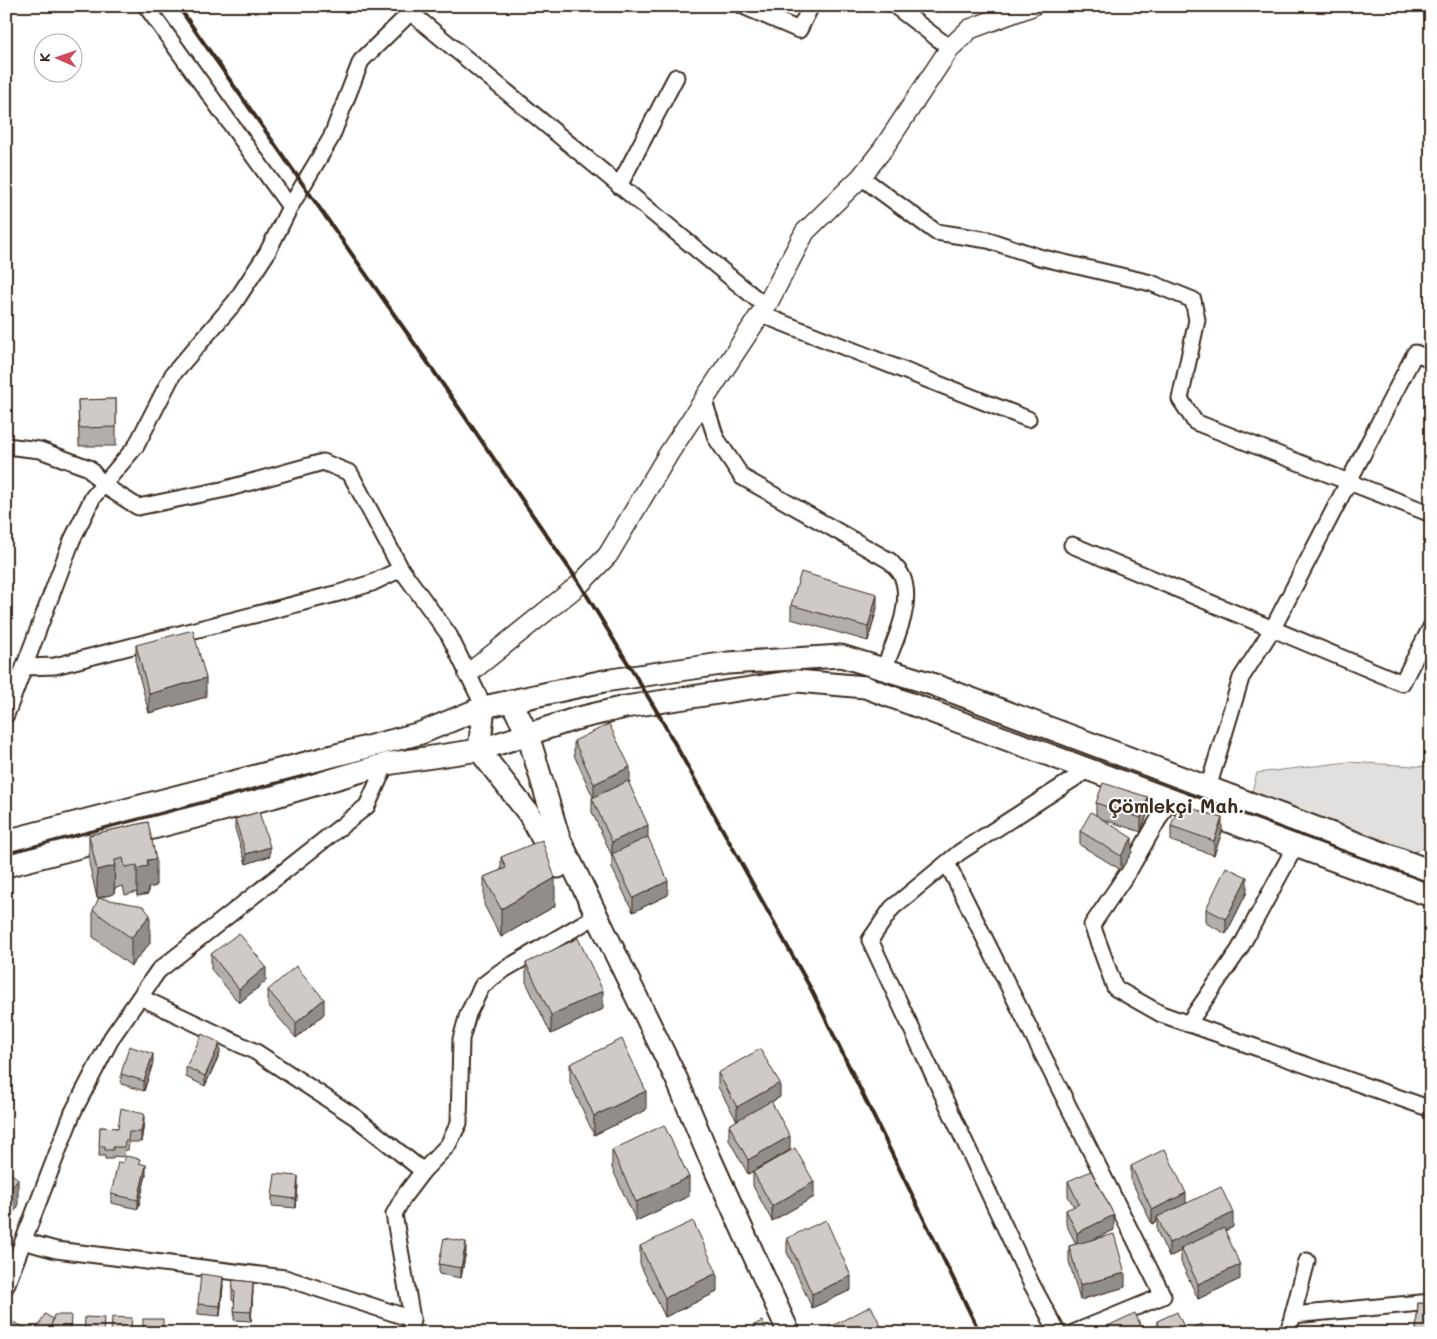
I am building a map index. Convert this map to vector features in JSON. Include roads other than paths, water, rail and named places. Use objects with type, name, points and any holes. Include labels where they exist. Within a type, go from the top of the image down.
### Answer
[{"type":"main road","points":[[6,842],[421,733],[484,707],[604,681],[728,663],[841,656],[930,683],[1431,872]]},
{"type":"main road","points":[[6,866],[273,797],[386,764],[479,750],[575,719],[625,707],[797,681],[865,687],[1431,896]]},
{"type":"main road","points":[[511,701],[528,735],[559,838],[677,1080],[705,1147],[789,1333]]},
{"type":"main road","points":[[484,707],[479,750],[529,814],[587,921],[681,1119],[705,1147]]},
{"type":"street","points":[[146,6],[290,208]]},
{"type":"street","points":[[743,6],[799,30],[811,6]]},
{"type":"street","points":[[895,6],[950,48]]},
{"type":"street","points":[[468,674],[580,584],[608,555],[669,453],[763,310],[805,232],[861,177],[883,149],[950,48],[970,29],[1008,10],[1032,6]]},
{"type":"street","points":[[6,715],[72,540],[93,497],[136,446],[173,374],[235,302],[267,254],[290,208],[331,138],[362,61],[413,9],[763,310],[1028,419]]},
{"type":"street","points":[[620,186],[676,77]]},
{"type":"street","points":[[861,177],[936,232],[988,240],[1039,257],[1151,283],[1193,300],[1198,320],[1180,399],[1195,422],[1431,514]]},
{"type":"street","points":[[1208,788],[1241,678],[1273,628],[1415,353],[1431,359]]},
{"type":"street","points":[[704,401],[716,438],[742,477],[890,561],[902,576],[905,596],[902,621],[884,669]]},
{"type":"street","points":[[6,446],[40,450],[89,468],[104,485],[138,507],[226,489],[323,462],[350,473],[402,569],[449,636],[484,707]]},
{"type":"street","points":[[1072,544],[1402,683],[1431,627]]},
{"type":"street","points":[[25,667],[55,666],[330,596],[372,583],[402,569]]},
{"type":"street","points":[[6,1286],[73,1112],[112,1037],[158,971],[368,806],[386,764]]},
{"type":"street","points":[[1058,1333],[1031,1283],[870,940],[892,908],[948,863],[1089,769]]},
{"type":"street","points":[[1170,799],[1130,869],[1092,925],[1115,988],[1161,1014],[1431,1109]]},
{"type":"street","points":[[1188,1024],[1239,950],[1296,845]]},
{"type":"street","points":[[948,863],[1163,1296],[1073,1333]]},
{"type":"street","points":[[23,1241],[56,1250],[285,1278],[411,1326],[394,1214],[404,1196],[423,1171],[448,1145],[459,1123],[461,1039],[468,1014],[482,986],[500,972],[587,921]]},
{"type":"street","points":[[140,997],[256,1052],[355,1116],[423,1171]]},
{"type":"street","points":[[1288,1333],[1307,1261]]},
{"type":"street","points":[[1293,1315],[1431,1302]]},
{"type":"railway","points":[[178,6],[580,584],[659,715],[811,989],[980,1333]]},
{"type":"district","name":"Çömlekçi Mah.","points":[[1176,806]]}]
